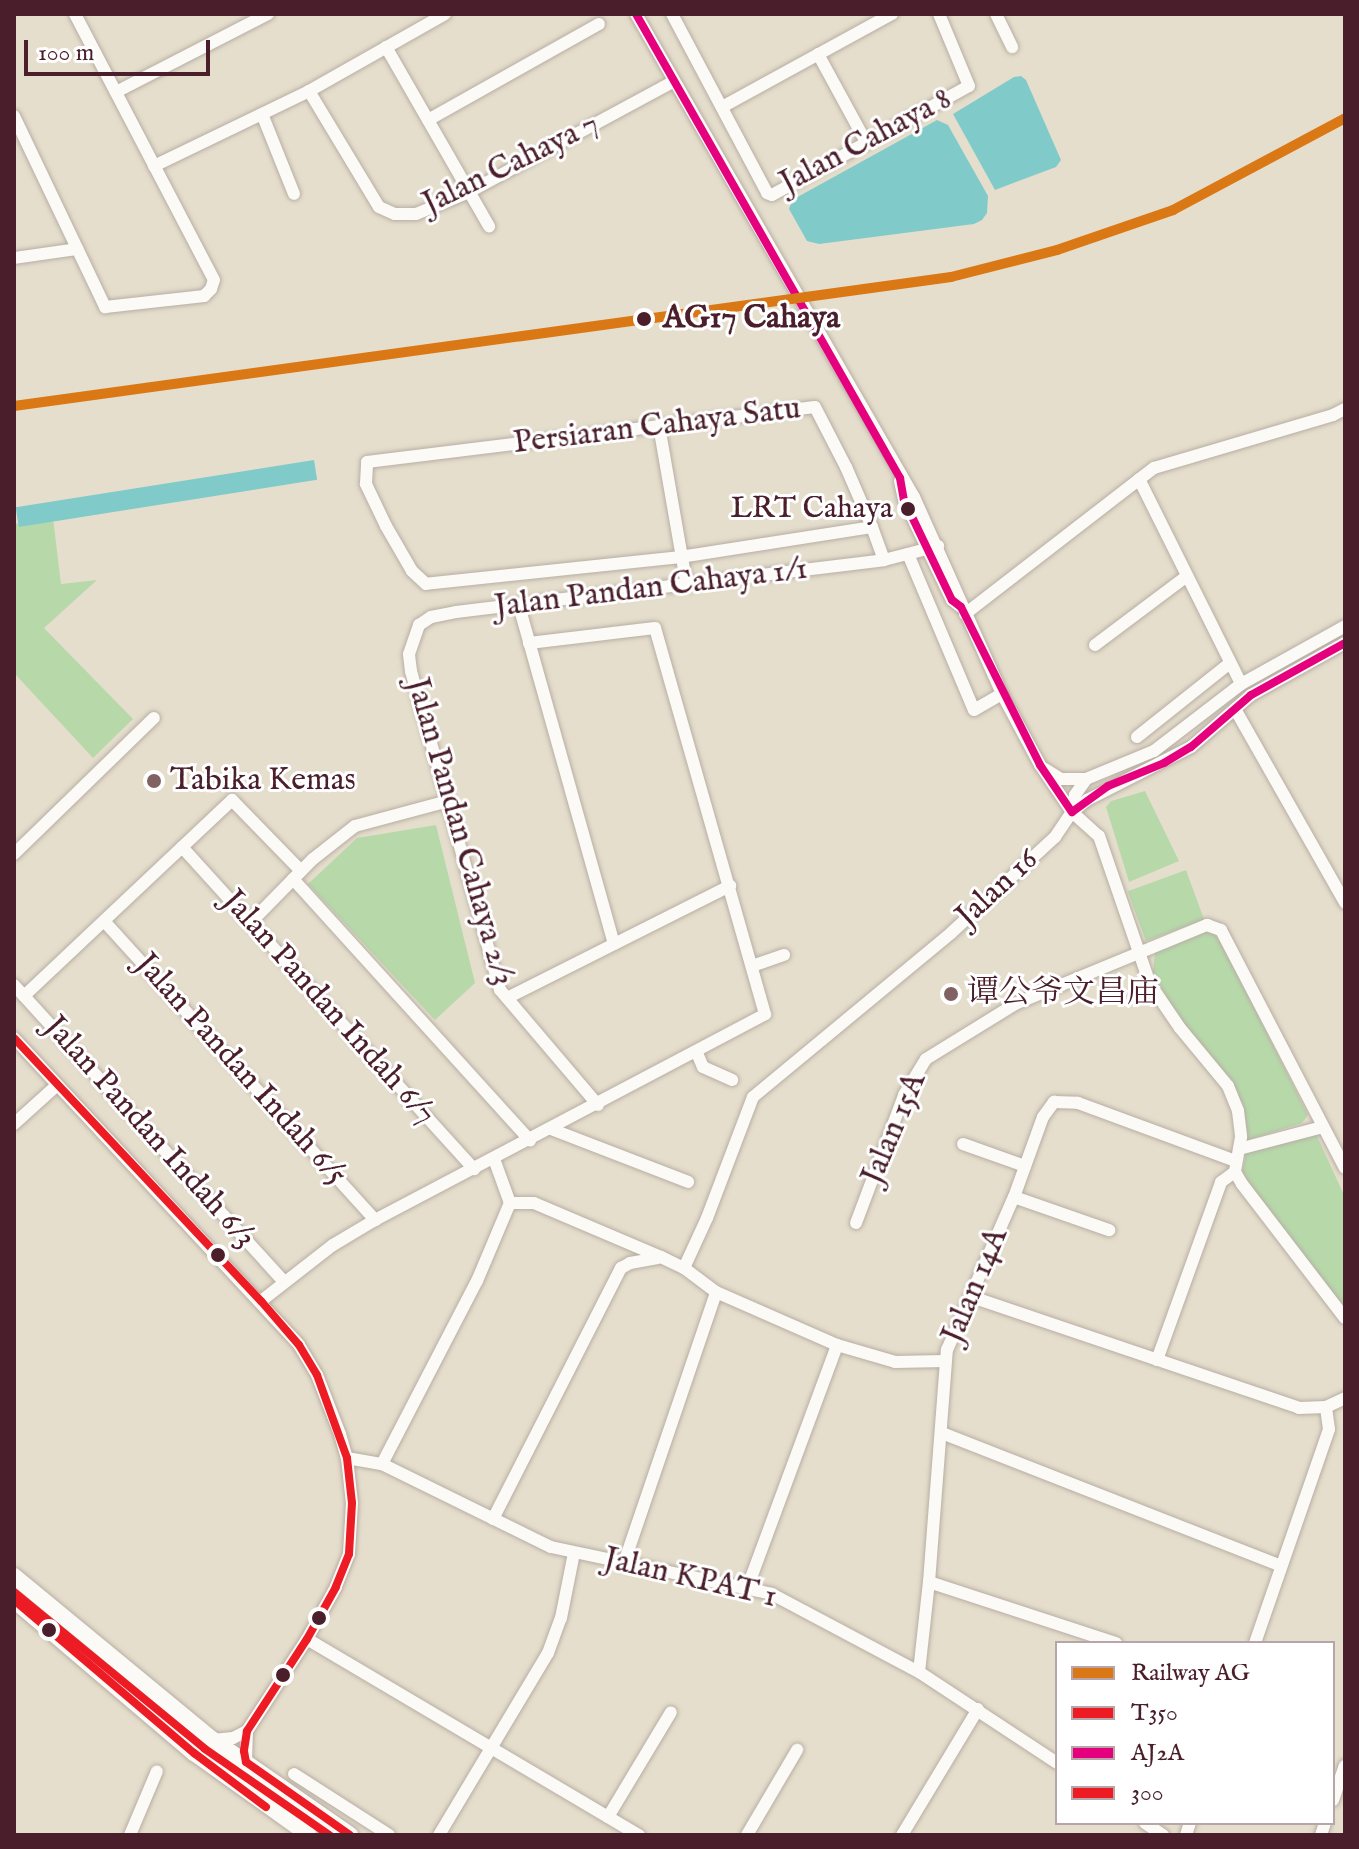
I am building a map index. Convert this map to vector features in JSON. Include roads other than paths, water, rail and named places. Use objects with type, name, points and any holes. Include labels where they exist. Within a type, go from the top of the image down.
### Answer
[{"type":"main road","points":[[14,1576],[213,1740],[350,1835]]},
{"type":"main road","points":[[14,1600],[194,1753],[309,1835]]},
{"type":"street","points":[[14,117],[105,307],[204,296],[211,289],[214,280],[75,14]]},
{"type":"street","points":[[116,92],[268,14]]},
{"type":"street","points":[[636,14],[900,478],[960,595],[963,611],[1002,694],[1040,765],[1072,812],[1099,836],[1150,984],[1180,1028],[1228,1086],[1238,1111],[1237,1160],[1345,1318]]},
{"type":"street","name":"Jalan Cahaya 8","points":[[671,14],[767,193],[772,195],[969,86],[939,14]]},
{"type":"street","points":[[722,107],[892,14]]},
{"type":"street","points":[[996,14],[1012,47]]},
{"type":"street","points":[[154,166],[309,91],[438,16]]},
{"type":"street","points":[[428,120],[599,24]]},
{"type":"street","points":[[386,47],[489,226]]},
{"type":"street","points":[[818,54],[867,144]]},
{"type":"street","name":"Jalan Cahaya 7","points":[[309,91],[379,207],[395,214],[416,214],[469,192],[674,81]]},
{"type":"street","points":[[262,114],[294,194]]},
{"type":"street","points":[[14,258],[77,249]]},
{"type":"street","name":"Persiaran Cahaya Satu","points":[[681,557],[426,584],[412,571],[379,512],[366,484],[367,462],[815,407],[872,527],[884,560]]},
{"type":"street","points":[[963,611],[1161,465],[1345,409]]},
{"type":"street","points":[[659,426],[687,586]]},
{"type":"street","points":[[1139,479],[1241,684]]},
{"type":"street","points":[[681,557],[872,527]]},
{"type":"street","name":"Jalan Pandan Cahaya 1/1","points":[[419,625],[431,617],[884,560],[933,547]]},
{"type":"street","points":[[908,554],[974,710],[1002,694]]},
{"type":"street","points":[[1095,645],[1187,576]]},
{"type":"street","points":[[519,606],[614,944]]},
{"type":"street","name":"Jalan Pandan Cahaya 2/3","points":[[419,625],[409,654],[411,671],[500,990],[598,1105]]},
{"type":"street","points":[[1040,765],[1061,779],[1086,779],[1154,751],[1241,684],[1345,626]]},
{"type":"street","points":[[261,1301],[333,1245],[375,1220],[697,1053],[765,1014],[655,628],[529,643]]},
{"type":"street","points":[[1072,812],[1108,786],[1164,763],[1191,747],[1251,695],[1345,643]]},
{"type":"street","points":[[1137,737],[1230,663]]},
{"type":"street","points":[[1235,709],[1345,903]]},
{"type":"street","points":[[14,854],[154,718]]},
{"type":"street","points":[[1072,812],[1075,795],[1086,779]]},
{"type":"street","points":[[24,996],[232,800],[530,1140]]},
{"type":"street","points":[[250,923],[297,875],[355,826],[448,801]]},
{"type":"street","name":"Jalan 16","points":[[684,1268],[707,1218],[753,1097],[951,933],[1055,837],[1072,812]]},
{"type":"street","name":"Jalan Pandan Indah 6/7","points":[[182,847],[474,1169]]},
{"type":"street","points":[[507,998],[730,886]]},
{"type":"street","name":"Jalan Pandan Indah 6/5","points":[[104,921],[375,1220]]},
{"type":"street","name":"Jalan 15A","points":[[856,1223],[904,1095],[926,1059],[990,1017],[1137,951],[1207,925],[1221,930],[1323,1127]]},
{"type":"street","points":[[752,966],[784,955]]},
{"type":"street","name":"Jalan Pandan Indah 6/3","points":[[14,985],[284,1282]]},
{"type":"street","points":[[14,1038],[299,1345],[317,1375],[347,1458],[352,1503],[349,1554],[307,1639],[247,1731],[233,1738],[213,1740]]},
{"type":"street","points":[[697,1053],[703,1067],[732,1080]]},
{"type":"street","points":[[14,1124],[56,1086]]},
{"type":"street","name":"Jalan 14A","points":[[919,1672],[949,1342],[972,1297],[1014,1197],[1043,1117],[1054,1102],[1078,1103],[1237,1160]]},
{"type":"street","points":[[1157,1360],[1221,1182],[1237,1160],[1323,1127],[1345,1168]]},
{"type":"street","points":[[551,1129],[688,1182]]},
{"type":"street","points":[[963,1144],[1025,1166]]},
{"type":"street","points":[[382,1464],[477,1281],[510,1203],[494,1159]]},
{"type":"street","points":[[1014,1197],[1109,1230]]},
{"type":"street","points":[[510,1203],[534,1203],[661,1257],[684,1268],[716,1292],[837,1345],[895,1362],[945,1361]]},
{"type":"street","points":[[493,1519],[621,1268],[642,1259],[661,1257]]},
{"type":"street","points":[[624,1563],[716,1292]]},
{"type":"street","points":[[972,1297],[1299,1408],[1326,1407],[1345,1398]]},
{"type":"street","points":[[748,1586],[837,1345]]},
{"type":"street","points":[[1256,1641],[1329,1429],[1326,1407]]},
{"type":"street","points":[[942,1433],[1281,1566]]},
{"type":"street","name":"Jalan KPAT 1","points":[[347,1458],[382,1464],[551,1547],[748,1586],[793,1603],[919,1672],[1055,1762]]},
{"type":"street","points":[[439,1835],[548,1653],[561,1618],[574,1553]]},
{"type":"street","points":[[929,1582],[1110,1641]]},
{"type":"street","points":[[307,1639],[639,1835]]},
{"type":"street","points":[[908,1833],[978,1709]]},
{"type":"street","points":[[608,1817],[671,1712]]},
{"type":"street","points":[[246,1762],[247,1731]]},
{"type":"street","points":[[747,1835],[797,1750]]},
{"type":"street","points":[[1335,1794],[1345,1766]]},
{"type":"street","points":[[130,1835],[157,1771]]},
{"type":"street","points":[[294,1774],[389,1835]]},
{"type":"water","points":[[1021,76],[1026,80],[1061,160],[1056,167],[995,190],[953,114],[1014,77]]},
{"type":"water","points":[[937,120],[948,125],[988,196],[987,213],[982,220],[974,224],[819,244],[807,241],[789,209],[792,200]]},
{"type":"water","points":[[314,460],[317,480],[19,527],[16,507]]},
{"type":"rail line","name":"AG","points":[[14,406],[951,277],[1057,250],[1173,210],[1345,118]]},
{"type":"place","name":"AG17 Cahaya","points":[[644,319]]},
{"type":"place","name":"LRT Cahaya","points":[[908,509]]},
{"type":"place","name":"Tabika Kemas","points":[[154,781]]},
{"type":"place","name":"谭公爷文昌庙","points":[[951,994]]}]
